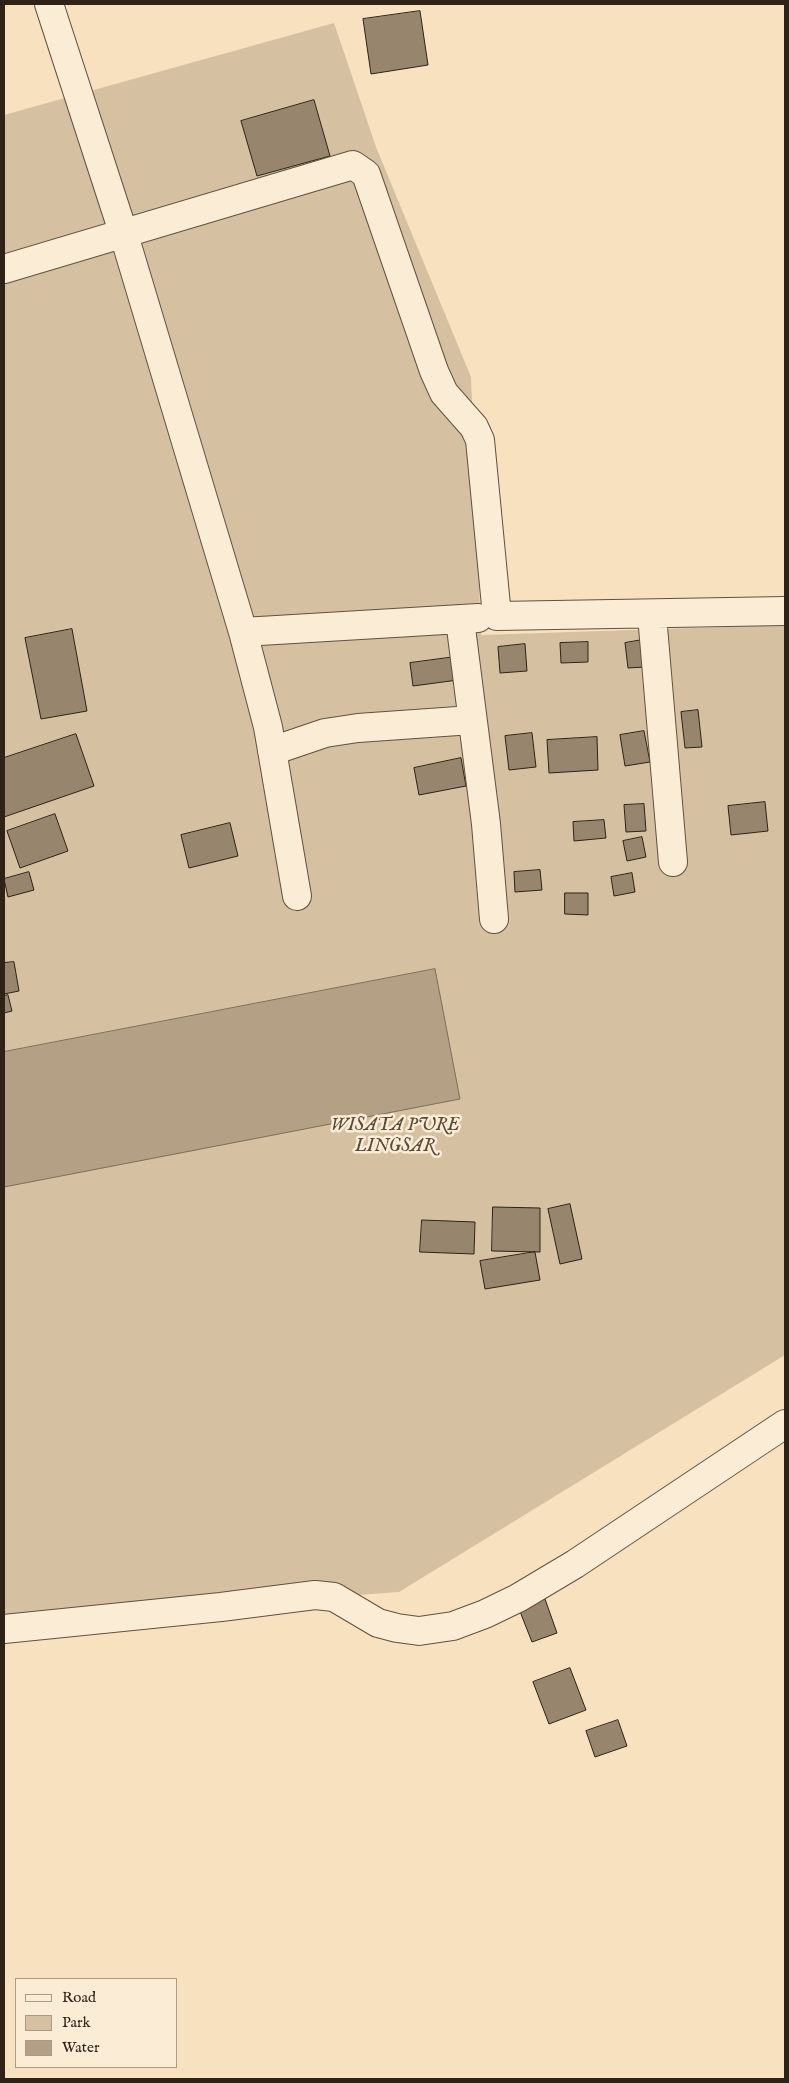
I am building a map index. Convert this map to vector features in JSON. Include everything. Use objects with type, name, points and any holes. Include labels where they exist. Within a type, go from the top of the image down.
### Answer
[{"type":"street","points":[[49,4],[124,234],[243,632],[268,727],[296,896]]},
{"type":"street","points":[[4,269],[353,165],[366,174],[434,371],[444,393],[474,427],[480,440],[497,616]]},
{"type":"street","points":[[243,632],[460,620],[497,616],[652,615],[785,611]]},
{"type":"street","points":[[652,615],[673,862]]},
{"type":"street","points":[[460,620],[486,824],[494,919]]},
{"type":"street","points":[[272,751],[325,733],[358,728],[472,720]]},
{"type":"street","points":[[4,1629],[221,1607],[301,1595],[334,1597],[378,1623],[419,1632],[453,1626],[485,1614],[518,1598],[575,1564],[785,1424]]},
{"type":"green space","name":"WISATA PURE LINGSAR","points":[[334,23],[376,147],[471,377],[481,635],[785,625],[785,1355],[399,1592],[4,1621],[4,115]]},
{"type":"water","points":[[435,969],[460,1099],[4,1187],[4,1052]]},
{"type":"building","points":[[420,11],[428,65],[371,74],[363,19]]},
{"type":"building","points":[[314,100],[330,156],[257,176],[241,121]]},
{"type":"building","points":[[72,629],[87,711],[41,719],[25,638]]},
{"type":"building","points":[[642,640],[645,667],[628,668],[625,643]]},
{"type":"building","points":[[588,642],[588,662],[561,663],[560,643]]},
{"type":"building","points":[[525,644],[527,671],[500,673],[498,647]]},
{"type":"building","points":[[455,657],[458,680],[413,686],[410,663]]},
{"type":"building","points":[[698,710],[702,747],[685,748],[681,712]]},
{"type":"building","points":[[644,731],[650,762],[625,766],[620,735]]},
{"type":"building","points":[[532,733],[536,767],[509,770],[505,736]]},
{"type":"building","points":[[76,734],[94,786],[4,817],[4,758]]},
{"type":"building","points":[[597,737],[598,770],[549,773],[547,740]]},
{"type":"building","points":[[461,758],[466,786],[419,795],[414,768]]},
{"type":"building","points":[[765,802],[768,831],[731,835],[728,806]]},
{"type":"building","points":[[644,804],[646,831],[626,832],[624,805]]},
{"type":"building","points":[[55,814],[68,851],[20,868],[7,831]]},
{"type":"building","points":[[604,820],[606,838],[574,841],[573,822]]},
{"type":"building","points":[[230,823],[238,856],[189,868],[181,835]]},
{"type":"building","points":[[642,837],[646,857],[627,861],[623,841]]},
{"type":"building","points":[[540,870],[542,890],[515,892],[514,872]]},
{"type":"building","points":[[29,872],[34,890],[8,897],[4,879]]},
{"type":"building","points":[[632,873],[635,892],[614,896],[611,877]]},
{"type":"building","points":[[565,893],[588,893],[588,915],[565,914]]},
{"type":"building","points":[[14,962],[19,991],[4,994],[4,963]]},
{"type":"building","points":[[8,995],[12,1011],[4,1013],[4,996]]},
{"type":"building","points":[[570,1204],[582,1259],[560,1264],[548,1209]]},
{"type":"building","points":[[493,1207],[540,1208],[540,1252],[492,1251]]},
{"type":"building","points":[[422,1220],[475,1222],[474,1254],[420,1252]]},
{"type":"building","points":[[535,1252],[540,1280],[485,1289],[480,1261]]},
{"type":"building","points":[[545,1599],[557,1633],[532,1642],[519,1609]]},
{"type":"building","points":[[570,1668],[586,1710],[549,1724],[533,1682]]},
{"type":"building","points":[[618,1720],[627,1746],[595,1757],[586,1731]]}]
